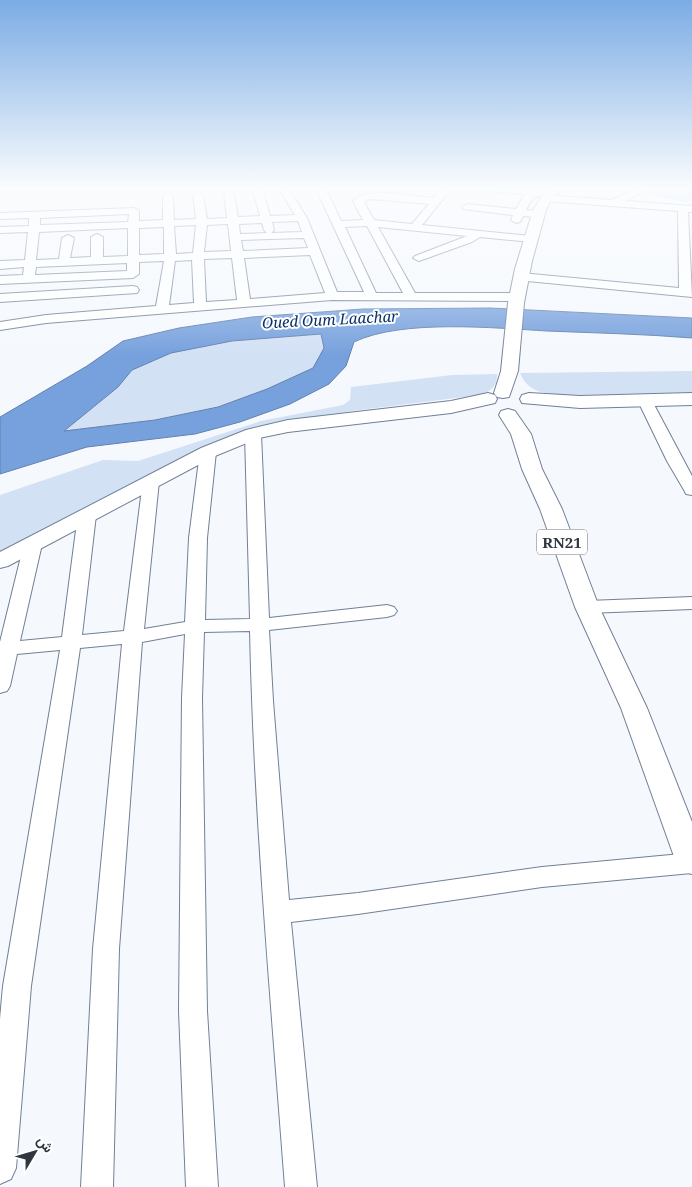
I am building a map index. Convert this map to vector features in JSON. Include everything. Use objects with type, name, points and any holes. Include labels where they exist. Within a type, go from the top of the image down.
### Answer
[{"type":"main road","points":[[512,401],[516,300],[530,244]]},
{"type":"main road","points":[[0,561],[208,452],[253,434],[296,425],[512,401],[580,402],[692,399]]},
{"type":"main road","name":"RN21","points":[[512,401],[532,469],[551,509],[587,607],[634,708],[692,863]]},
{"type":"street","points":[[25,297],[32,244]]},
{"type":"street","points":[[64,262],[67,244]]},
{"type":"street","points":[[96,260],[97,244]]},
{"type":"street","points":[[133,312],[134,244]]},
{"type":"street","points":[[162,310],[170,257],[170,244]]},
{"type":"street","points":[[199,244],[200,307]]},
{"type":"street","points":[[237,244],[244,304]]},
{"type":"street","points":[[311,244],[332,296]]},
{"type":"street","points":[[348,244],[372,296]]},
{"type":"street","points":[[395,244],[409,257]]},
{"type":"street","points":[[410,244],[411,296]]},
{"type":"street","points":[[409,257],[453,244]]},
{"type":"street","points":[[521,276],[689,293],[688,244]]},
{"type":"street","points":[[0,265],[313,251]]},
{"type":"street","points":[[0,280],[133,274]]},
{"type":"street","points":[[0,298],[133,290]]},
{"type":"street","points":[[0,326],[46,319],[332,296],[411,296],[516,300]]},
{"type":"street","points":[[644,399],[675,462],[692,490]]},
{"type":"street","points":[[253,434],[262,701],[277,912],[301,1187]]},
{"type":"street","points":[[202,1187],[193,1011],[192,698],[198,538],[208,452]]},
{"type":"street","points":[[97,1187],[106,949],[133,638],[151,482]]},
{"type":"street","points":[[0,1168],[9,987],[71,643],[87,515]]},
{"type":"street","points":[[0,686],[4,648],[33,544]]},
{"type":"street","points":[[587,607],[692,603]]},
{"type":"street","points":[[4,648],[133,638],[195,626],[260,625],[387,611]]},
{"type":"street","points":[[277,912],[328,908],[493,883],[692,863]]},
{"type":"shaded area","points":[[321,334],[324,348],[313,368],[267,389],[218,407],[155,420],[63,432],[118,387],[132,370],[171,353],[232,341]]},
{"type":"shaded area","points":[[692,371],[692,394],[551,394],[533,389],[520,373]]},
{"type":"shaded area","points":[[497,374],[493,388],[480,395],[352,411],[268,426],[0,555],[0,495],[103,460],[138,461],[261,421],[343,405],[350,400],[351,387],[452,375]]},
{"type":"water","name":"Oued Oum Laachar","points":[[490,308],[692,318],[692,338],[475,327],[397,330],[354,342],[346,366],[329,384],[290,404],[240,422],[195,434],[87,447],[0,474],[0,417],[87,366],[123,341],[179,328],[252,317],[363,309]],"holes":[[[321,334],[324,348],[313,368],[267,389],[218,407],[155,420],[64,431],[118,387],[132,370],[171,353],[232,341]]]}]
